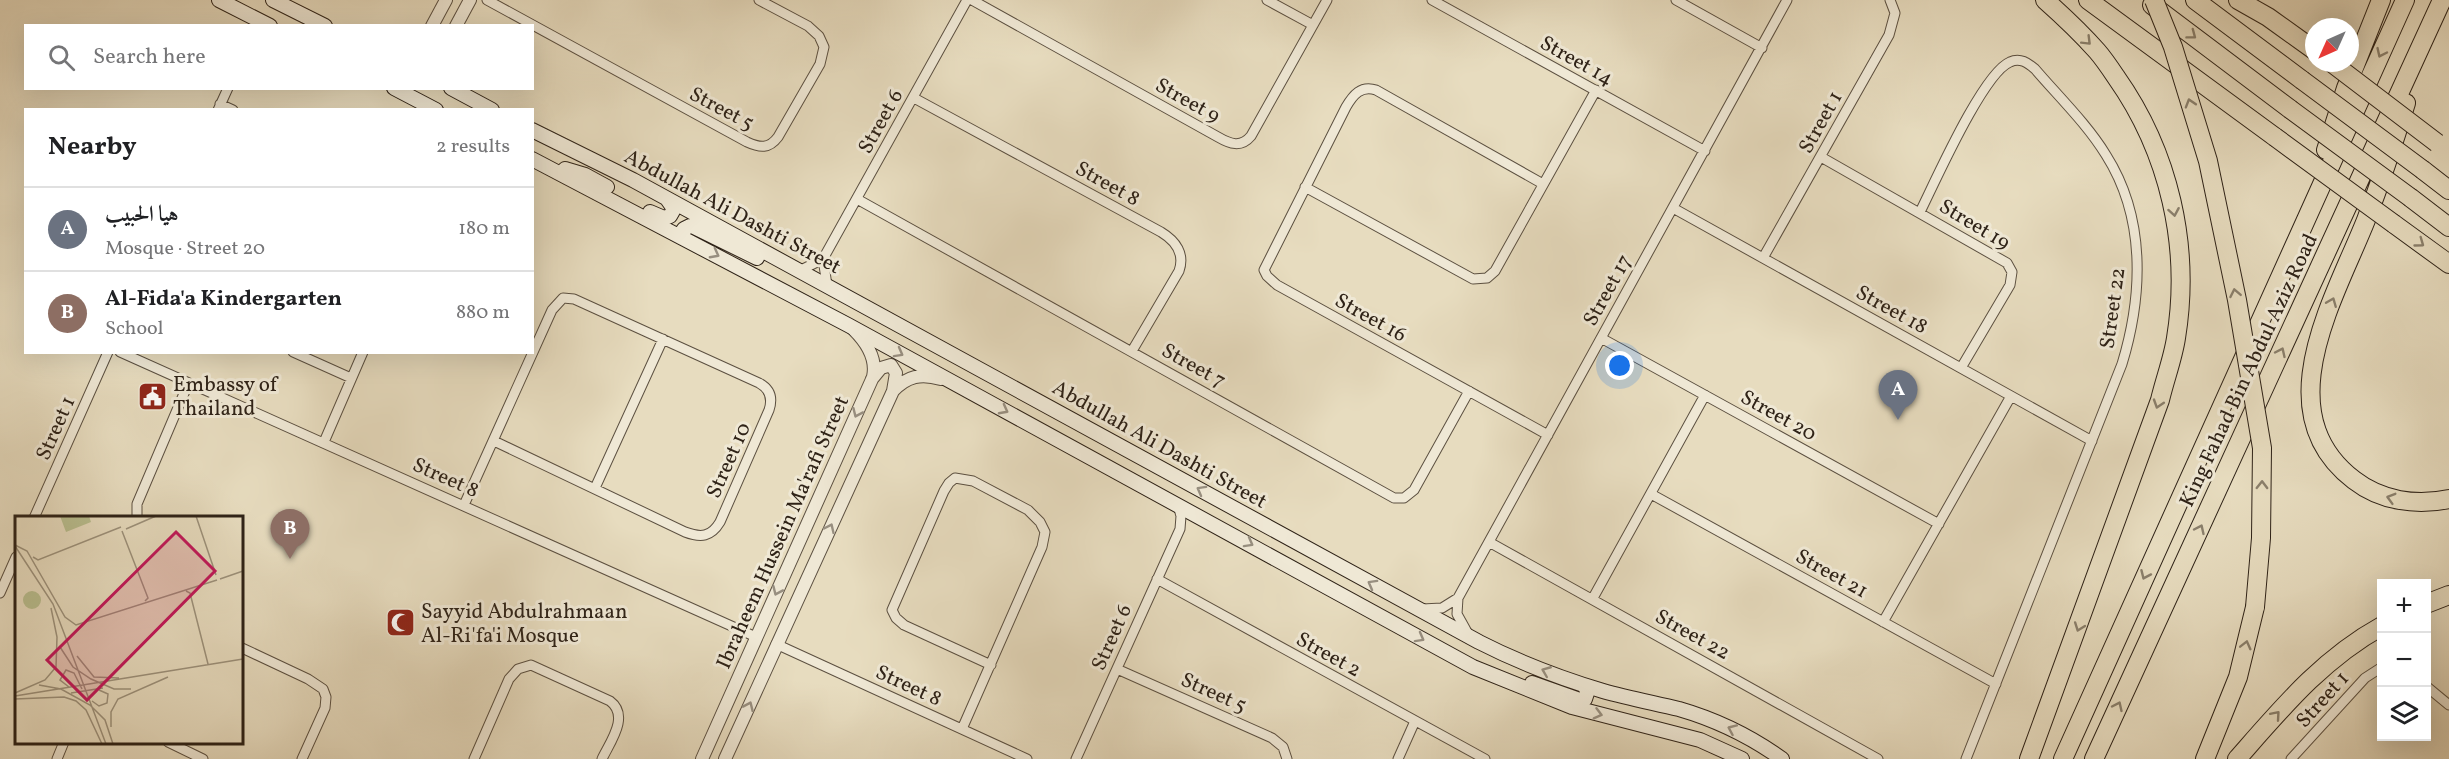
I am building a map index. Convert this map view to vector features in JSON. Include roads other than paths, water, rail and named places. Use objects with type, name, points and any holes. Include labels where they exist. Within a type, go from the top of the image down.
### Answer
[{"type":"highway","points":[[2029,759],[2160,400],[2176,338],[2181,285],[2179,238],[2157,148],[2133,101],[2099,52],[2045,0]]},
{"type":"highway","points":[[2088,0],[2448,264]]},
{"type":"highway","points":[[2146,0],[2449,227]]},
{"type":"highway","points":[[2154,0],[2173,47],[2208,161],[2237,300],[2262,448],[2261,538],[2255,607],[2238,676],[2205,759]]},
{"type":"highway","points":[[2195,0],[2449,190]]},
{"type":"highway","points":[[2238,0],[2268,17]]},
{"type":"highway","points":[[2248,0],[2305,44]]},
{"type":"highway","points":[[2308,213],[2332,129],[2381,0]]},
{"type":"highway","name":"King Fahad Bin Abdul Aziz Road","points":[[2063,759],[2406,0]]},
{"type":"highway","name":"King Fahad Bin Abdul Aziz Road","points":[[2094,759],[2442,0]]},
{"type":"highway","points":[[2427,34],[2383,174],[2319,334],[2312,366],[2310,391],[2313,417],[2321,440],[2335,461],[2352,479],[2375,493],[2400,500],[2426,502],[2449,499]]},
{"type":"highway","points":[[2344,72],[2443,147]]},
{"type":"highway","points":[[2431,602],[2449,595]]},
{"type":"highway","points":[[2237,759],[2298,689],[2351,645],[2377,629]]},
{"type":"main road","points":[[219,0],[262,24]]},
{"type":"main road","points":[[273,0],[321,24]]},
{"type":"main road","points":[[398,90],[432,108]]},
{"type":"main road","points":[[455,90],[488,108]]},
{"type":"main road","name":"Abdullah Ali Dashti Street","points":[[534,131],[827,285],[1479,642],[1583,685],[1680,710],[1724,725],[1745,735],[1782,759]]},
{"type":"main road","name":"Abdullah Ali Dashti Street","points":[[534,160],[848,325],[1492,676],[1572,707],[1700,740],[1742,759]]},
{"type":"main road","points":[[551,168],[569,169],[585,175],[664,218],[670,216],[674,209],[667,199]]},
{"type":"main road","points":[[680,235],[684,229],[694,227],[763,261],[799,271]]},
{"type":"main road","points":[[1492,676],[1514,677],[1578,699],[1585,699],[1588,694],[1588,690],[1583,685]]},
{"type":"street","points":[[433,24],[446,0]]},
{"type":"street","points":[[440,24],[453,0]]},
{"type":"street","points":[[457,24],[470,0]]},
{"type":"street","name":"Street 5","points":[[487,0],[531,24]]},
{"type":"street","name":"Street 5","points":[[534,26],[747,142],[762,147],[769,146],[778,137],[820,64],[824,47],[819,36],[808,26],[759,0]]},
{"type":"street","name":"Street 6","points":[[823,259],[967,0]]},
{"type":"street","name":"Street 9","points":[[972,0],[1218,137],[1237,144],[1251,136],[1326,0]]},
{"type":"street","points":[[1267,0],[1313,25]]},
{"type":"street","name":"Street 14","points":[[1432,0],[1705,151]]},
{"type":"street","points":[[1676,0],[1762,48]]},
{"type":"street","name":"Street 17","points":[[1458,598],[1787,0]]},
{"type":"street","name":"Street 1","points":[[1763,258],[1891,30],[1895,14],[1890,0]]},
{"type":"street","name":"Street 22","points":[[1920,212],[1974,107],[1994,76],[2010,62],[2019,60],[2029,64],[2089,131],[2106,155],[2122,184],[2134,227],[2138,282],[2133,322],[2122,364],[1966,759]]},
{"type":"street","name":"Street 16","points":[[1544,184],[1369,88],[1358,92],[1349,102],[1266,262],[1264,270],[1277,285],[1548,435]]},
{"type":"street","points":[[219,107],[227,90]]},
{"type":"street","points":[[462,90],[477,102]]},
{"type":"street","points":[[1305,187],[1478,280],[1487,278],[1493,274],[1596,90]]},
{"type":"street","name":"Street 8","points":[[914,98],[1161,232],[1175,243],[1180,252],[1181,267],[1132,351]]},
{"type":"street","name":"Street 19","points":[[1821,157],[2004,260],[2012,272],[2008,289],[1961,368]]},
{"type":"street","name":"Street 7","points":[[857,199],[1398,499],[1408,496],[1418,485],[1469,391]]},
{"type":"street","name":"Street 18","points":[[1673,208],[2092,441]]},
{"type":"street","points":[[799,271],[823,259],[827,285]]},
{"type":"street","name":"Street 10","points":[[494,441],[699,537],[709,535],[720,522],[770,410],[770,395],[759,383],[567,297],[560,300],[552,310],[534,351]]},
{"type":"street","name":"Ibraheem Hussein Ma'rafi Street","points":[[702,759],[871,381],[874,370],[871,354],[859,335],[848,325]]},
{"type":"street","name":"Street 20","points":[[1601,338],[1939,524]]},
{"type":"street","points":[[595,488],[663,339]]},
{"type":"street","name":"Street 1","points":[[35,516],[107,354]]},
{"type":"street","name":"Street 8","points":[[124,354],[756,637]]},
{"type":"street","points":[[297,354],[351,378]]},
{"type":"street","points":[[324,442],[362,354]]},
{"type":"street","name":"Street 10","points":[[464,505],[533,354]]},
{"type":"street","points":[[871,381],[881,368],[889,364],[896,374],[893,391]]},
{"type":"street","points":[[893,391],[905,381],[922,375],[952,382]]},
{"type":"street","points":[[137,516],[137,504],[188,384]]},
{"type":"street","name":"Ibraheem Hussein Ma'rafi Street","points":[[729,758],[776,644],[893,391]]},
{"type":"street","points":[[1593,598],[1705,395]]},
{"type":"street","points":[[1883,622],[2011,396]]},
{"type":"street","points":[[962,729],[991,665],[1042,547],[1045,532],[1040,522],[1028,510],[973,481],[955,478],[944,491],[892,610],[896,618],[904,625],[991,665]]},
{"type":"street","name":"Street 21","points":[[1651,494],[1996,684]]},
{"type":"street","points":[[1177,504],[1180,529]]},
{"type":"street","points":[[1180,529],[1190,520],[1203,517]]},
{"type":"street","name":"Street 6","points":[[1076,759],[1180,529]]},
{"type":"street","name":"Street 22","points":[[1489,542],[1878,759]]},
{"type":"street","points":[[0,593],[15,558]]},
{"type":"street","name":"Street 2","points":[[1157,579],[1485,759]]},
{"type":"street","points":[[1411,606],[1427,610],[1438,609],[1458,598]]},
{"type":"street","points":[[1458,598],[1456,607],[1458,620],[1465,630],[1479,642]]},
{"type":"street","name":"Street 8","points":[[776,644],[1027,759]]},
{"type":"street","points":[[243,648],[308,679],[323,689],[326,697],[325,708],[302,759]]},
{"type":"street","points":[[474,759],[509,679],[518,669],[531,665],[610,701],[617,708],[620,715],[618,724],[602,759]]},
{"type":"street","name":"Street 5","points":[[1117,669],[1272,738],[1283,747],[1287,759]]},
{"type":"street","name":"Street 1","points":[[2291,759],[2365,678],[2377,670]]},
{"type":"street","points":[[2428,687],[2449,705]]},
{"type":"street","points":[[1398,759],[1415,721]]},
{"type":"street","points":[[57,759],[63,744]]},
{"type":"street","points":[[172,744],[203,759]]},
{"type":"place","name":"Embassy of Thailand","points":[[152,396]]},
{"type":"place","name":"هيا الحبيب","points":[[1898,420]]},
{"type":"place","name":"Al-Fida'a Kindergarten","points":[[290,559]]},
{"type":"place","name":"Sayyid Abdulrahmaan Al-Ri'fa'i Mosque","points":[[400,623]]}]
